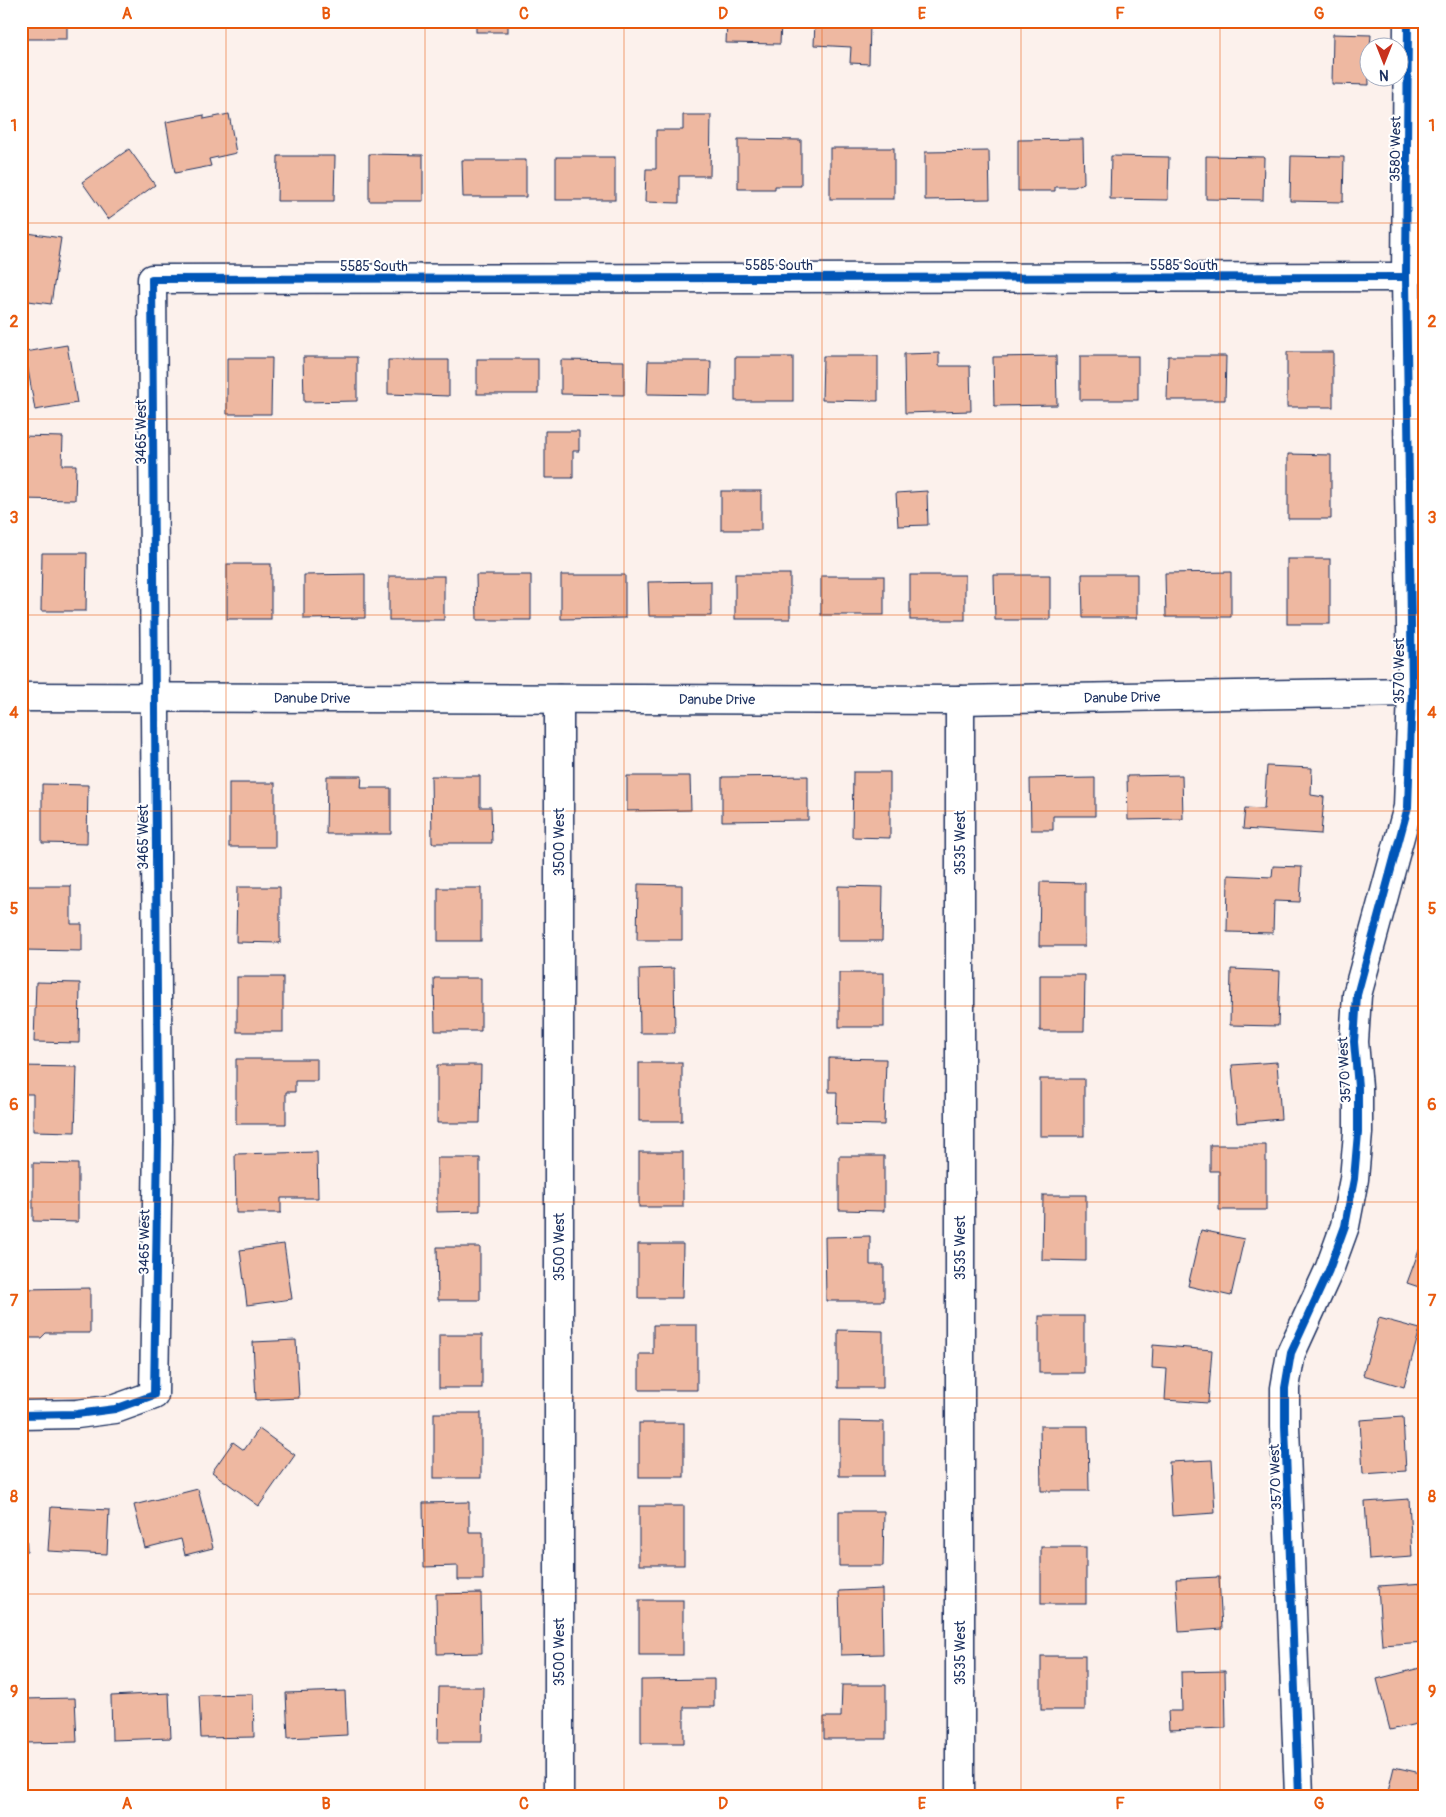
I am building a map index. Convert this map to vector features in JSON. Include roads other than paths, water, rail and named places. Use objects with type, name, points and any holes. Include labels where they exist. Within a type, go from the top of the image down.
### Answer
[{"type":"street","name":"3580 West","points":[[1406,277],[1408,21]]},
{"type":"street","name":"5585 South","points":[[152,279],[1406,277]]},
{"type":"street","name":"3570 West","points":[[1299,1796],[1285,1388],[1291,1353],[1329,1270],[1346,1226],[1354,1179],[1358,1133],[1358,1087],[1354,1042],[1357,995],[1408,807],[1412,692],[1406,277]]},
{"type":"street","name":"3465 West","points":[[21,1415],[77,1414],[114,1409],[154,1395],[158,1140],[152,279]]},
{"type":"street","name":"Danube Drive","points":[[21,697],[960,700],[1412,692]]},
{"type":"street","name":"3500 West","points":[[559,699],[559,1796]]},
{"type":"street","name":"3535 West","points":[[960,700],[960,1796]]}]
